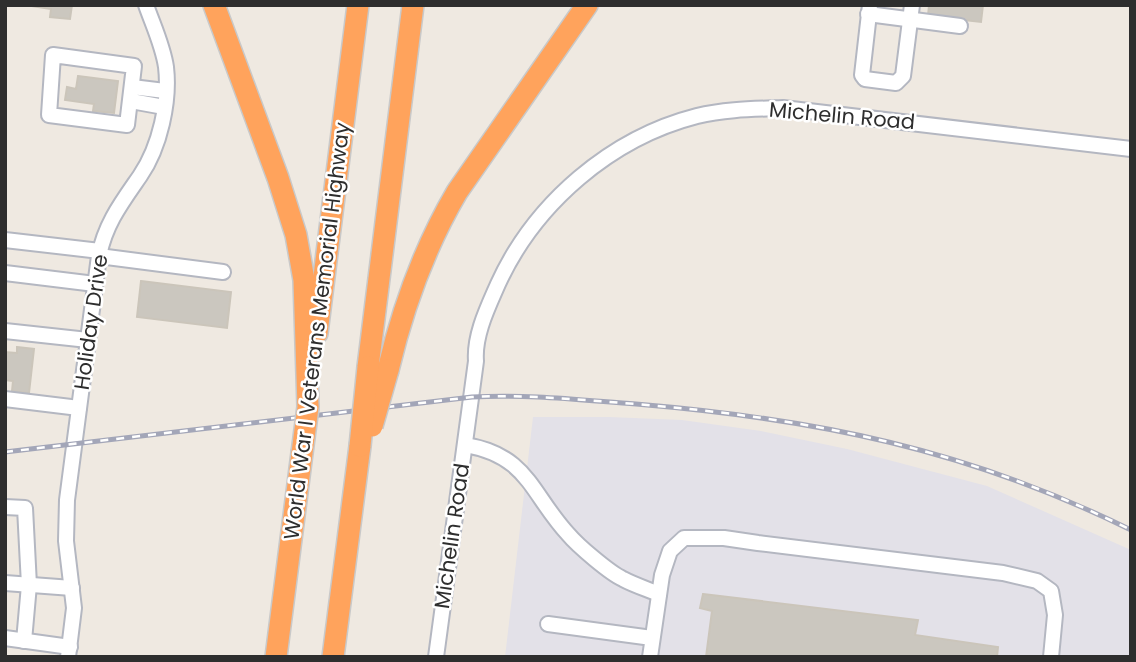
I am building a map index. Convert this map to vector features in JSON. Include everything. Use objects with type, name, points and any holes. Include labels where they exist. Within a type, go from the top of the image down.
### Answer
[{"type":"highway","points":[[214,5],[278,178],[296,235],[304,280],[309,376]]},
{"type":"highway","name":"World War I Veterans Memorial Highway","points":[[276,657],[308,407],[309,376],[358,5]]},
{"type":"highway","points":[[332,657],[356,475],[378,368],[413,5]]},
{"type":"highway","points":[[378,368],[397,332],[412,285],[438,225],[464,181],[587,5]]},
{"type":"street","name":"Holiday Drive","points":[[69,652],[74,608],[66,521],[73,444],[99,254],[116,207],[141,175],[151,156],[164,107],[166,67],[146,5]]},
{"type":"street","points":[[911,12],[903,76],[896,83],[865,79],[862,75],[869,10],[911,12],[960,26]]},
{"type":"street","points":[[53,55],[134,66],[131,94],[127,125],[49,115],[53,55]]},
{"type":"street","points":[[131,94],[165,91]]},
{"type":"street","points":[[131,94],[164,107]]},
{"type":"street","name":"Michelin Road","points":[[436,657],[477,360],[476,351],[486,314],[504,270],[524,239],[561,194],[598,163],[654,132],[698,116],[734,110],[783,108],[1131,149]]},
{"type":"street","points":[[5,240],[223,272]]},
{"type":"street","points":[[5,273],[95,284]]},
{"type":"street","points":[[5,331],[88,340]]},
{"type":"street","points":[[5,399],[79,408]]},
{"type":"street","points":[[465,445],[490,450],[512,462],[568,535],[621,578],[659,594]]},
{"type":"street","points":[[5,508],[25,508],[29,585],[24,641]]},
{"type":"street","points":[[650,657],[662,575],[670,551],[684,538],[724,538],[1003,573],[1037,581],[1051,591],[1055,615],[1051,657]]},
{"type":"street","points":[[5,583],[72,588]]},
{"type":"street","points":[[548,624],[652,638]]},
{"type":"street","points":[[5,638],[69,652]]},
{"type":"shaded area","points":[[533,417],[682,420],[761,431],[847,449],[987,486],[1131,550],[1131,657],[505,657]]},
{"type":"building","points":[[25,5],[72,5],[70,19],[50,17],[51,9]]},
{"type":"building","points":[[929,5],[983,5],[981,22],[928,16]]},
{"type":"building","points":[[78,76],[118,81],[114,113],[93,111],[94,104],[65,100],[67,87],[76,89]]},
{"type":"building","points":[[141,281],[231,292],[227,328],[137,317]]},
{"type":"building","points":[[17,347],[34,349],[29,393],[12,391],[13,381],[5,380],[5,352],[17,353]]},
{"type":"building","points":[[703,594],[918,620],[915,635],[998,647],[997,657],[706,657],[712,611],[700,608]]},
{"type":"railway","points":[[5,452],[472,397],[574,399],[702,410],[828,429],[890,442],[1010,478],[1131,530]]}]
